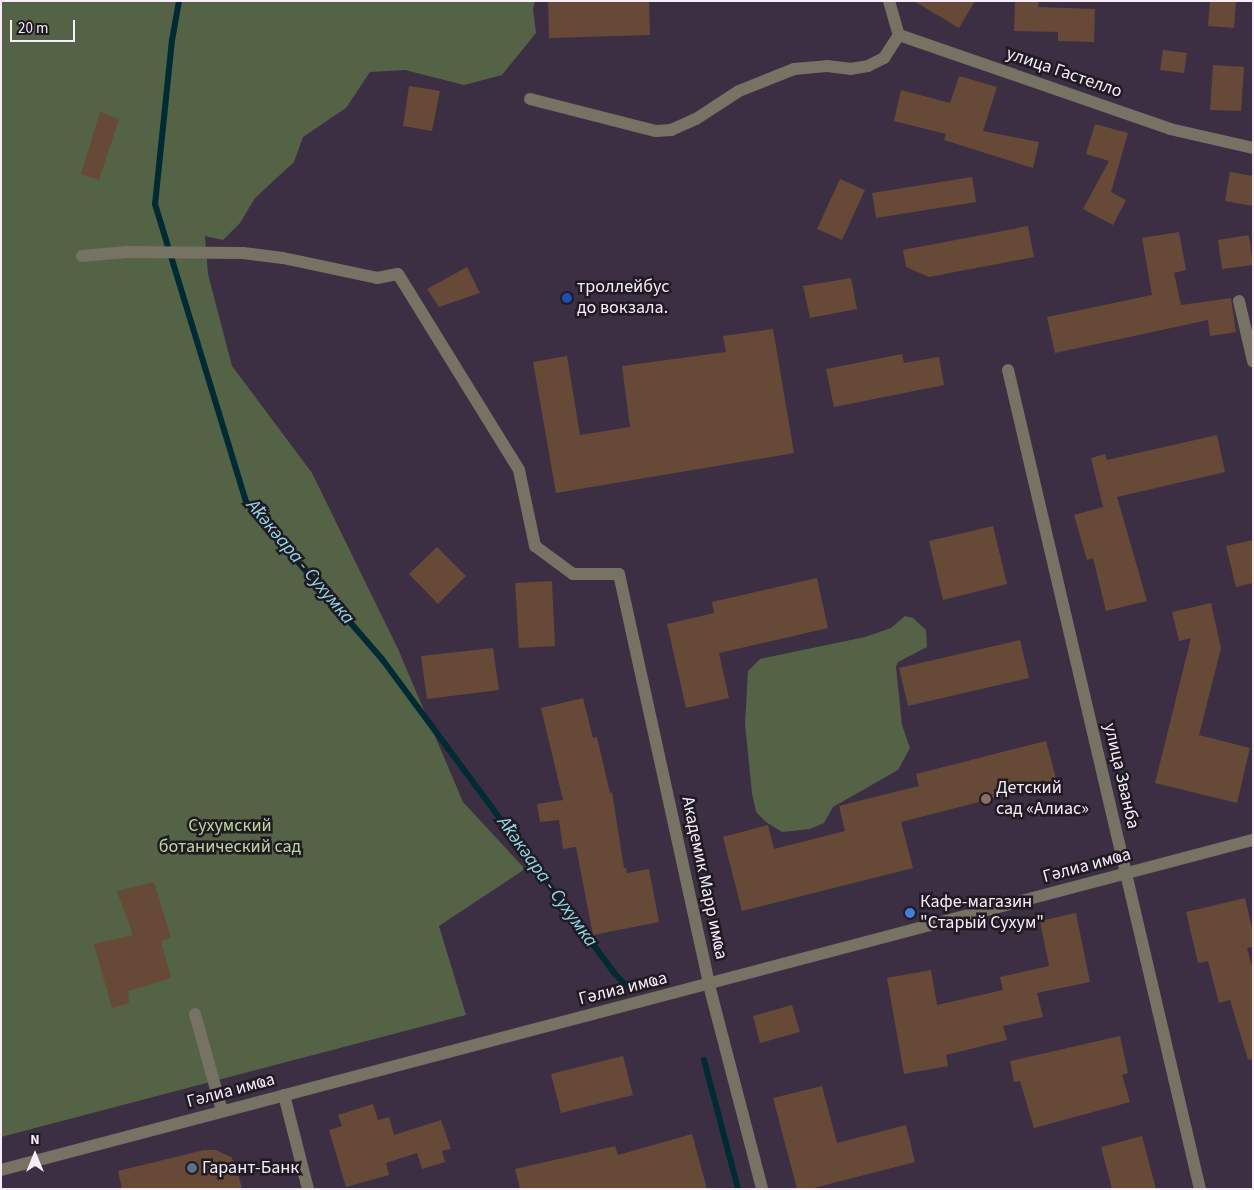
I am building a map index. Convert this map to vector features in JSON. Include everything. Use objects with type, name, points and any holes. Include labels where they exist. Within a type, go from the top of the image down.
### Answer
[{"type":"street","points":[[530,99],[656,131],[671,130],[696,119],[739,91],[794,69],[827,66],[850,69],[868,66],[884,58],[899,35],[888,1]]},
{"type":"street","name":"улица Гастелло","points":[[899,35],[1170,129],[1253,148]]},
{"type":"street","name":"Академик Марр имҩа","points":[[82,256],[127,252],[242,253],[377,278],[398,274],[519,470],[535,546],[573,574],[619,574],[709,984],[762,1189]]},
{"type":"street","points":[[1239,301],[1253,361]]},
{"type":"street","name":"улица Званба","points":[[1008,370],[1200,1189]]},
{"type":"street","name":"Гәлиа имҩа","points":[[1,1170],[1253,840]]},
{"type":"street","points":[[194,1014],[222,1111]]},
{"type":"street","points":[[284,1095],[308,1189]]},
{"type":"green space","name":"Сухумский ботанический сад","points":[[1,1],[535,1],[533,9],[536,33],[502,75],[464,85],[405,70],[370,72],[346,108],[303,137],[294,162],[255,198],[240,223],[223,240],[205,236],[208,274],[232,366],[312,473],[398,649],[463,802],[525,869],[439,926],[466,1015],[1,1137]]},
{"type":"green space","points":[[905,616],[913,618],[926,630],[927,647],[898,662],[896,667],[902,725],[910,748],[898,770],[833,807],[824,823],[810,829],[782,832],[766,822],[756,812],[752,793],[745,724],[748,671],[760,659],[865,637],[891,628]]},
{"type":"building","points":[[548,1],[649,1],[650,35],[549,38]]},
{"type":"building","points":[[914,1],[975,1],[959,28]]},
{"type":"building","points":[[1015,1],[1039,1],[1038,7],[1095,9],[1094,42],[1058,41],[1058,32],[1014,31]]},
{"type":"building","points":[[1210,1],[1236,1],[1234,28],[1208,26]]},
{"type":"building","points":[[1163,50],[1187,53],[1184,73],[1160,70]]},
{"type":"building","points":[[1213,65],[1244,67],[1241,111],[1210,110]]},
{"type":"building","points":[[959,76],[997,87],[983,131],[1039,142],[1033,168],[944,140],[946,134],[894,121],[901,90],[950,103]]},
{"type":"building","points":[[409,86],[440,91],[432,131],[403,126]]},
{"type":"building","points":[[100,112],[119,119],[99,180],[81,174]]},
{"type":"building","points":[[1095,124],[1128,133],[1111,192],[1126,200],[1113,225],[1083,209],[1109,161],[1086,154]]},
{"type":"building","points":[[1230,172],[1253,176],[1253,206],[1225,201]]},
{"type":"building","points":[[972,177],[976,202],[876,218],[872,193]]},
{"type":"building","points":[[840,179],[865,190],[842,240],[817,229]]},
{"type":"building","points":[[1028,226],[1034,257],[929,277],[906,267],[903,250]]},
{"type":"building","points":[[1179,232],[1186,270],[1174,273],[1181,305],[1231,298],[1236,332],[1210,336],[1208,320],[1055,353],[1047,317],[1152,295],[1142,238]]},
{"type":"building","points":[[1249,235],[1253,265],[1222,269],[1218,240]]},
{"type":"building","points":[[467,267],[480,293],[439,307],[427,289]]},
{"type":"building","points":[[851,278],[857,309],[810,318],[803,286]]},
{"type":"building","points":[[773,329],[794,453],[556,493],[533,362],[567,356],[580,435],[630,427],[622,366],[726,352],[723,336]]},
{"type":"building","points":[[902,354],[904,363],[939,357],[944,385],[834,407],[826,369]]},
{"type":"building","points":[[1217,435],[1225,472],[1117,497],[1147,601],[1106,611],[1093,558],[1087,560],[1074,515],[1103,507],[1091,458],[1105,454],[1107,460]]},
{"type":"building","points":[[993,526],[1007,584],[943,600],[929,541]]},
{"type":"building","points":[[1253,540],[1253,583],[1236,587],[1226,546]]},
{"type":"building","points":[[437,547],[466,576],[438,604],[409,574]]},
{"type":"building","points":[[817,578],[828,628],[719,653],[729,698],[686,708],[667,624],[714,613],[712,602]]},
{"type":"building","points":[[552,581],[555,646],[519,648],[515,583]]},
{"type":"building","points":[[1211,603],[1221,648],[1199,735],[1250,748],[1237,803],[1155,783],[1191,638],[1179,641],[1172,612]]},
{"type":"building","points":[[1020,640],[1029,678],[908,706],[899,668]]},
{"type":"building","points":[[493,648],[499,690],[427,699],[421,656]]},
{"type":"building","points":[[583,698],[593,738],[597,737],[610,793],[612,792],[624,868],[626,868],[627,873],[649,869],[659,922],[593,935],[576,847],[563,849],[559,820],[540,822],[537,804],[563,800],[541,708]]},
{"type":"building","points":[[1046,741],[1057,782],[901,822],[913,868],[742,911],[723,837],[768,825],[774,849],[845,831],[839,806],[919,786],[916,774]]},
{"type":"building","points":[[154,882],[171,938],[161,941],[171,978],[128,991],[129,1003],[112,1008],[94,944],[133,935],[117,891]]},
{"type":"building","points":[[1245,898],[1253,932],[1253,947],[1247,948],[1253,970],[1253,1059],[1248,1060],[1230,1000],[1219,1003],[1208,961],[1198,963],[1186,912]]},
{"type":"building","points":[[1076,913],[1090,982],[1037,993],[1043,1017],[1003,1026],[1007,1040],[946,1055],[948,1066],[904,1074],[887,978],[931,970],[937,1005],[1003,990],[1000,977],[1049,966],[1040,921]]},
{"type":"building","points":[[792,1005],[800,1032],[760,1043],[753,1016]]},
{"type":"building","points":[[1120,1036],[1128,1073],[1122,1075],[1130,1102],[1034,1128],[1020,1081],[1014,1082],[1010,1061]]},
{"type":"building","points":[[623,1056],[633,1095],[561,1113],[551,1074]]},
{"type":"building","points":[[822,1086],[837,1143],[906,1125],[915,1162],[810,1189],[797,1189],[773,1098]]},
{"type":"building","points":[[373,1104],[378,1120],[389,1117],[394,1135],[441,1120],[451,1149],[442,1151],[445,1162],[422,1169],[417,1153],[386,1163],[389,1175],[346,1187],[329,1130],[342,1126],[338,1115]]},
{"type":"building","points":[[692,1134],[707,1189],[520,1189],[515,1169],[615,1146],[618,1155]]},
{"type":"building","points":[[1142,1136],[1156,1189],[1112,1189],[1101,1147]]},
{"type":"building","points":[[204,1150],[216,1150],[231,1157],[236,1165],[242,1189],[122,1189],[118,1171]]},
{"type":"waterway","name":"Аҟәкәара - Сухумка","points":[[179,1],[172,40],[155,204],[246,502],[382,659],[615,974],[627,986]]},
{"type":"waterway","name":"Аҟәкәара - Сухумка","points":[[704,1060],[738,1189]]},
{"type":"place","name":"троллейбус до вокзала.","points":[[567,298]]},
{"type":"place","name":"Детский сад «Алиас»","points":[[986,799]]},
{"type":"place","name":"Кафе-магазин \"Старый Сухум\"","points":[[910,913]]},
{"type":"place","name":"Гарант-Банк","points":[[192,1168]]}]
